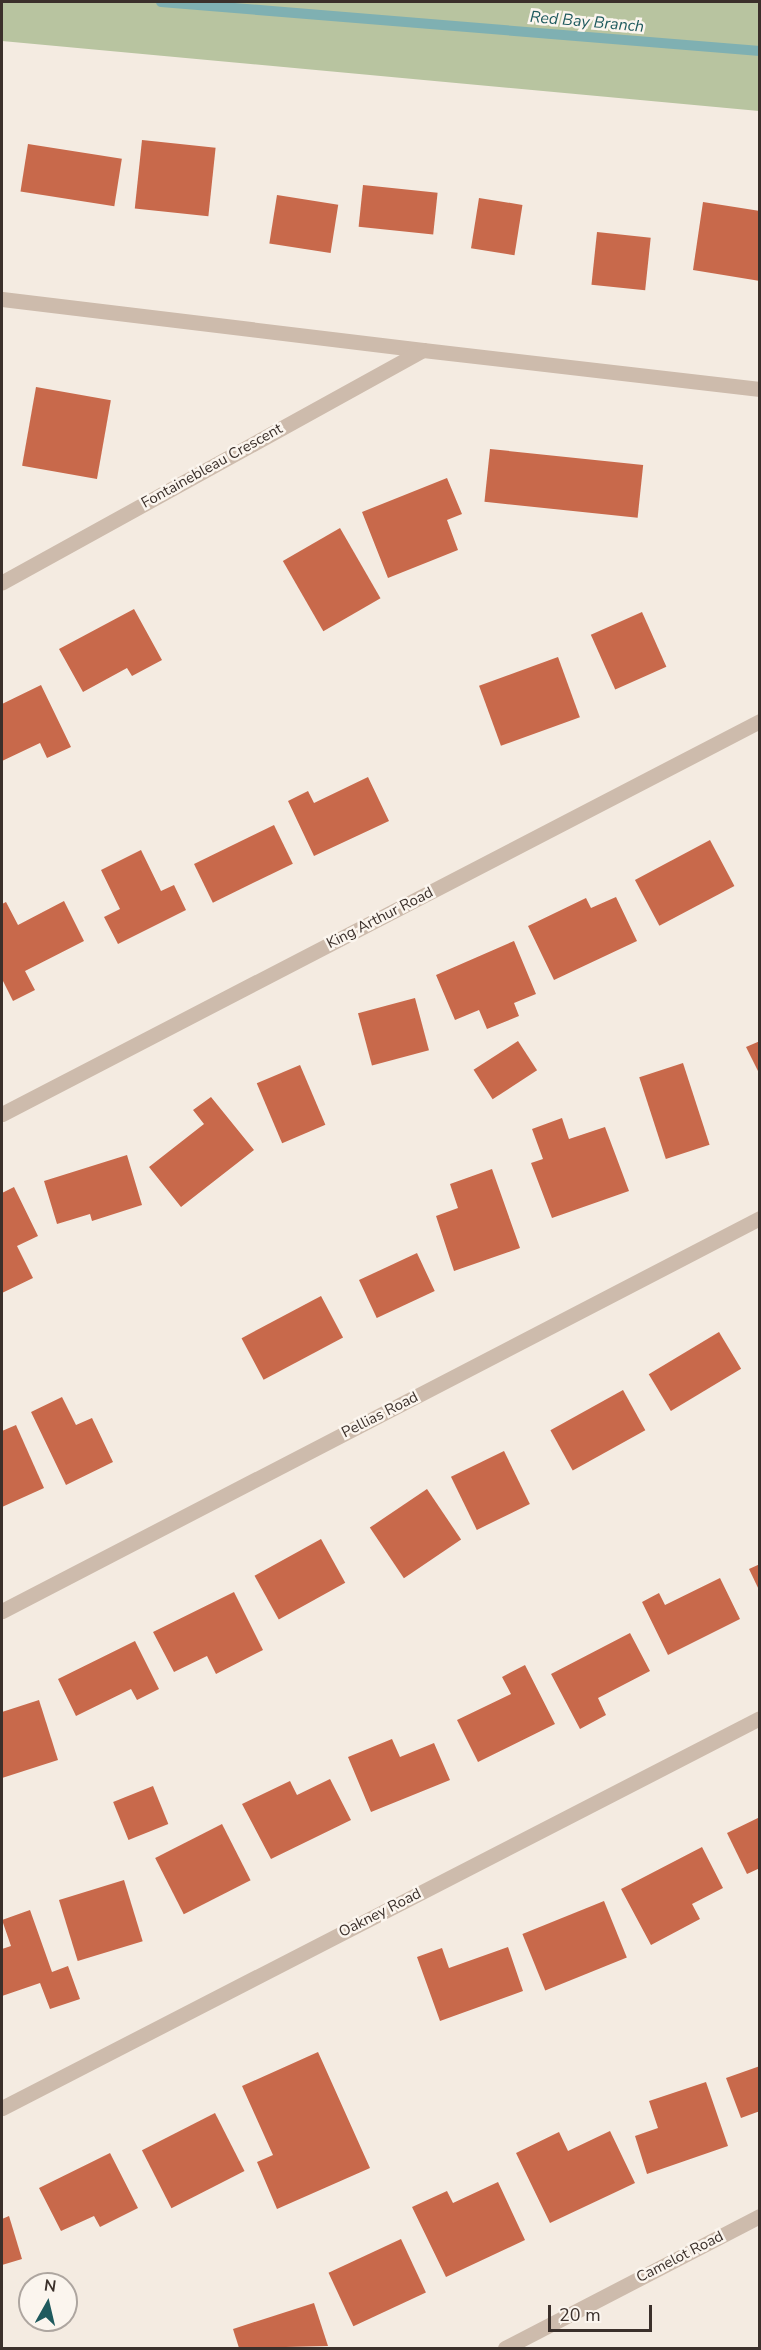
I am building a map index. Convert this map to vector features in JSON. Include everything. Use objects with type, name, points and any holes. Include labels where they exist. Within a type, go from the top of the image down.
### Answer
[{"type":"street","points":[[2,298],[759,389]]},
{"type":"street","name":"Fontainebleau Crescent","points":[[2,582],[423,350]]},
{"type":"street","name":"King Arthur Road","points":[[2,1114],[759,721]]},
{"type":"street","name":"Pellias Road","points":[[2,1611],[759,1218]]},
{"type":"street","name":"Oakney Road","points":[[2,2108],[759,1718]]},
{"type":"street","name":"Camelot Road","points":[[505,2349],[759,2216]]},
{"type":"green space","points":[[2,2],[759,2],[759,111],[2,41]]},
{"type":"building","points":[[142,140],[216,148],[208,216],[135,209]]},
{"type":"building","points":[[28,144],[122,159],[114,206],[20,191]]},
{"type":"building","points":[[363,185],[438,193],[433,235],[359,227]]},
{"type":"building","points":[[277,195],[338,205],[331,253],[269,243]]},
{"type":"building","points":[[479,198],[522,205],[514,255],[471,248]]},
{"type":"building","points":[[703,202],[760,211],[760,281],[693,270]]},
{"type":"building","points":[[597,232],[651,238],[645,290],[591,285]]},
{"type":"building","points":[[36,387],[111,400],[97,479],[22,466]]},
{"type":"building","points":[[490,449],[643,465],[638,518],[484,502]]},
{"type":"building","points":[[447,478],[462,514],[447,520],[458,550],[388,578],[362,512]]},
{"type":"building","points":[[340,528],[380,598],[323,631],[283,561]]},
{"type":"building","points":[[134,609],[162,660],[132,676],[127,668],[83,692],[59,649]]},
{"type":"building","points":[[642,612],[666,667],[615,690],[591,635]]},
{"type":"building","points":[[558,657],[580,717],[501,746],[479,686]]},
{"type":"building","points":[[41,685],[71,747],[47,758],[40,743],[2,761],[2,704]]},
{"type":"building","points":[[368,777],[389,821],[314,856],[288,801],[308,791],[314,803]]},
{"type":"building","points":[[274,825],[293,864],[213,903],[194,864]]},
{"type":"building","points":[[710,840],[734,886],[659,926],[635,880]]},
{"type":"building","points":[[141,850],[161,891],[174,885],[186,910],[118,944],[104,917],[120,909],[101,870]]},
{"type":"building","points":[[616,897],[637,941],[554,980],[528,926],[586,898],[591,908]]},
{"type":"building","points":[[64,901],[84,941],[25,971],[35,990],[13,1001],[2,979],[2,904],[6,902],[18,925]]},
{"type":"building","points":[[514,941],[536,994],[514,1003],[519,1016],[487,1029],[479,1010],[455,1020],[436,975]]},
{"type":"building","points":[[415,998],[429,1050],[372,1065],[358,1013]]},
{"type":"building","points":[[518,1041],[537,1070],[493,1099],[474,1070]]},
{"type":"building","points":[[760,1041],[760,1075],[746,1047]]},
{"type":"building","points":[[683,1063],[710,1145],[666,1159],[639,1077]]},
{"type":"building","points":[[300,1065],[325,1125],[282,1143],[257,1083]]},
{"type":"building","points":[[211,1097],[254,1150],[181,1207],[149,1167],[204,1124],[193,1110]]},
{"type":"building","points":[[562,1118],[569,1139],[605,1127],[629,1191],[552,1218],[531,1163],[543,1159],[532,1129]]},
{"type":"building","points":[[127,1155],[142,1205],[92,1221],[90,1214],[57,1224],[44,1181]]},
{"type":"building","points":[[492,1169],[520,1248],[454,1271],[436,1216],[458,1208],[450,1184]]},
{"type":"building","points":[[14,1187],[38,1236],[17,1246],[33,1278],[2,1293],[2,1193]]},
{"type":"building","points":[[417,1253],[435,1291],[377,1318],[359,1280]]},
{"type":"building","points":[[321,1296],[343,1337],[264,1380],[242,1338]]},
{"type":"building","points":[[719,1332],[741,1369],[671,1411],[649,1374]]},
{"type":"building","points":[[623,1390],[645,1430],[573,1470],[550,1430]]},
{"type":"building","points":[[62,1397],[76,1425],[92,1418],[113,1462],[66,1485],[31,1412]]},
{"type":"building","points":[[16,1425],[44,1488],[2,1507],[2,1431]]},
{"type":"building","points":[[504,1451],[530,1504],[477,1530],[451,1477]]},
{"type":"building","points":[[427,1489],[461,1540],[404,1578],[370,1528]]},
{"type":"building","points":[[321,1539],[345,1583],[279,1620],[255,1576]]},
{"type":"building","points":[[760,1564],[760,1592],[749,1569]]},
{"type":"building","points":[[720,1578],[740,1619],[668,1655],[642,1602],[659,1593],[665,1605]]},
{"type":"building","points":[[234,1592],[263,1650],[216,1674],[207,1656],[174,1672],[153,1632]]},
{"type":"building","points":[[630,1633],[650,1671],[598,1698],[606,1715],[580,1729],[551,1674]]},
{"type":"building","points":[[135,1641],[159,1689],[137,1700],[131,1689],[76,1716],[58,1679]]},
{"type":"building","points":[[525,1665],[555,1724],[478,1762],[457,1720],[511,1694],[502,1677]]},
{"type":"building","points":[[39,1700],[58,1760],[2,1778],[2,1712]]},
{"type":"building","points":[[392,1739],[400,1757],[434,1743],[450,1780],[371,1812],[348,1757]]},
{"type":"building","points":[[330,1779],[351,1820],[271,1859],[242,1804],[290,1781],[297,1795]]},
{"type":"building","points":[[153,1786],[168,1824],[128,1840],[113,1802]]},
{"type":"building","points":[[760,1817],[760,1868],[747,1874],[727,1833]]},
{"type":"building","points":[[222,1824],[251,1880],[184,1914],[155,1858]]},
{"type":"building","points":[[702,1847],[723,1888],[692,1904],[700,1919],[651,1945],[621,1889]]},
{"type":"building","points":[[124,1880],[143,1941],[78,1961],[59,1900]]},
{"type":"building","points":[[604,1901],[627,1958],[545,1991],[522,1934]]},
{"type":"building","points":[[30,1910],[52,1972],[68,1966],[80,1999],[50,2009],[40,1983],[2,1996],[2,1949],[11,1946],[2,1920]]},
{"type":"building","points":[[508,1947],[523,1991],[440,2021],[417,1957],[442,1948],[449,1968]]},
{"type":"building","points":[[318,2052],[370,2168],[277,2209],[257,2162],[273,2155],[242,2086]]},
{"type":"building","points":[[760,2066],[760,2111],[741,2118],[726,2078]]},
{"type":"building","points":[[706,2082],[728,2146],[647,2174],[635,2136],[658,2128],[649,2101]]},
{"type":"building","points":[[215,2113],[245,2171],[171,2208],[142,2150]]},
{"type":"building","points":[[610,2131],[635,2183],[550,2223],[516,2153],[559,2132],[568,2151]]},
{"type":"building","points":[[110,2153],[138,2208],[100,2227],[94,2216],[61,2231],[39,2188]]},
{"type":"building","points":[[498,2182],[525,2240],[446,2277],[412,2207],[447,2191],[453,2203]]},
{"type":"building","points":[[9,2216],[22,2259],[2,2265],[2,2219]]},
{"type":"building","points":[[401,2239],[426,2292],[353,2326],[328,2273]]},
{"type":"building","points":[[314,2303],[328,2346],[239,2348],[233,2329]]},
{"type":"waterway","name":"Red Bay Branch","points":[[161,2],[760,51]]}]
